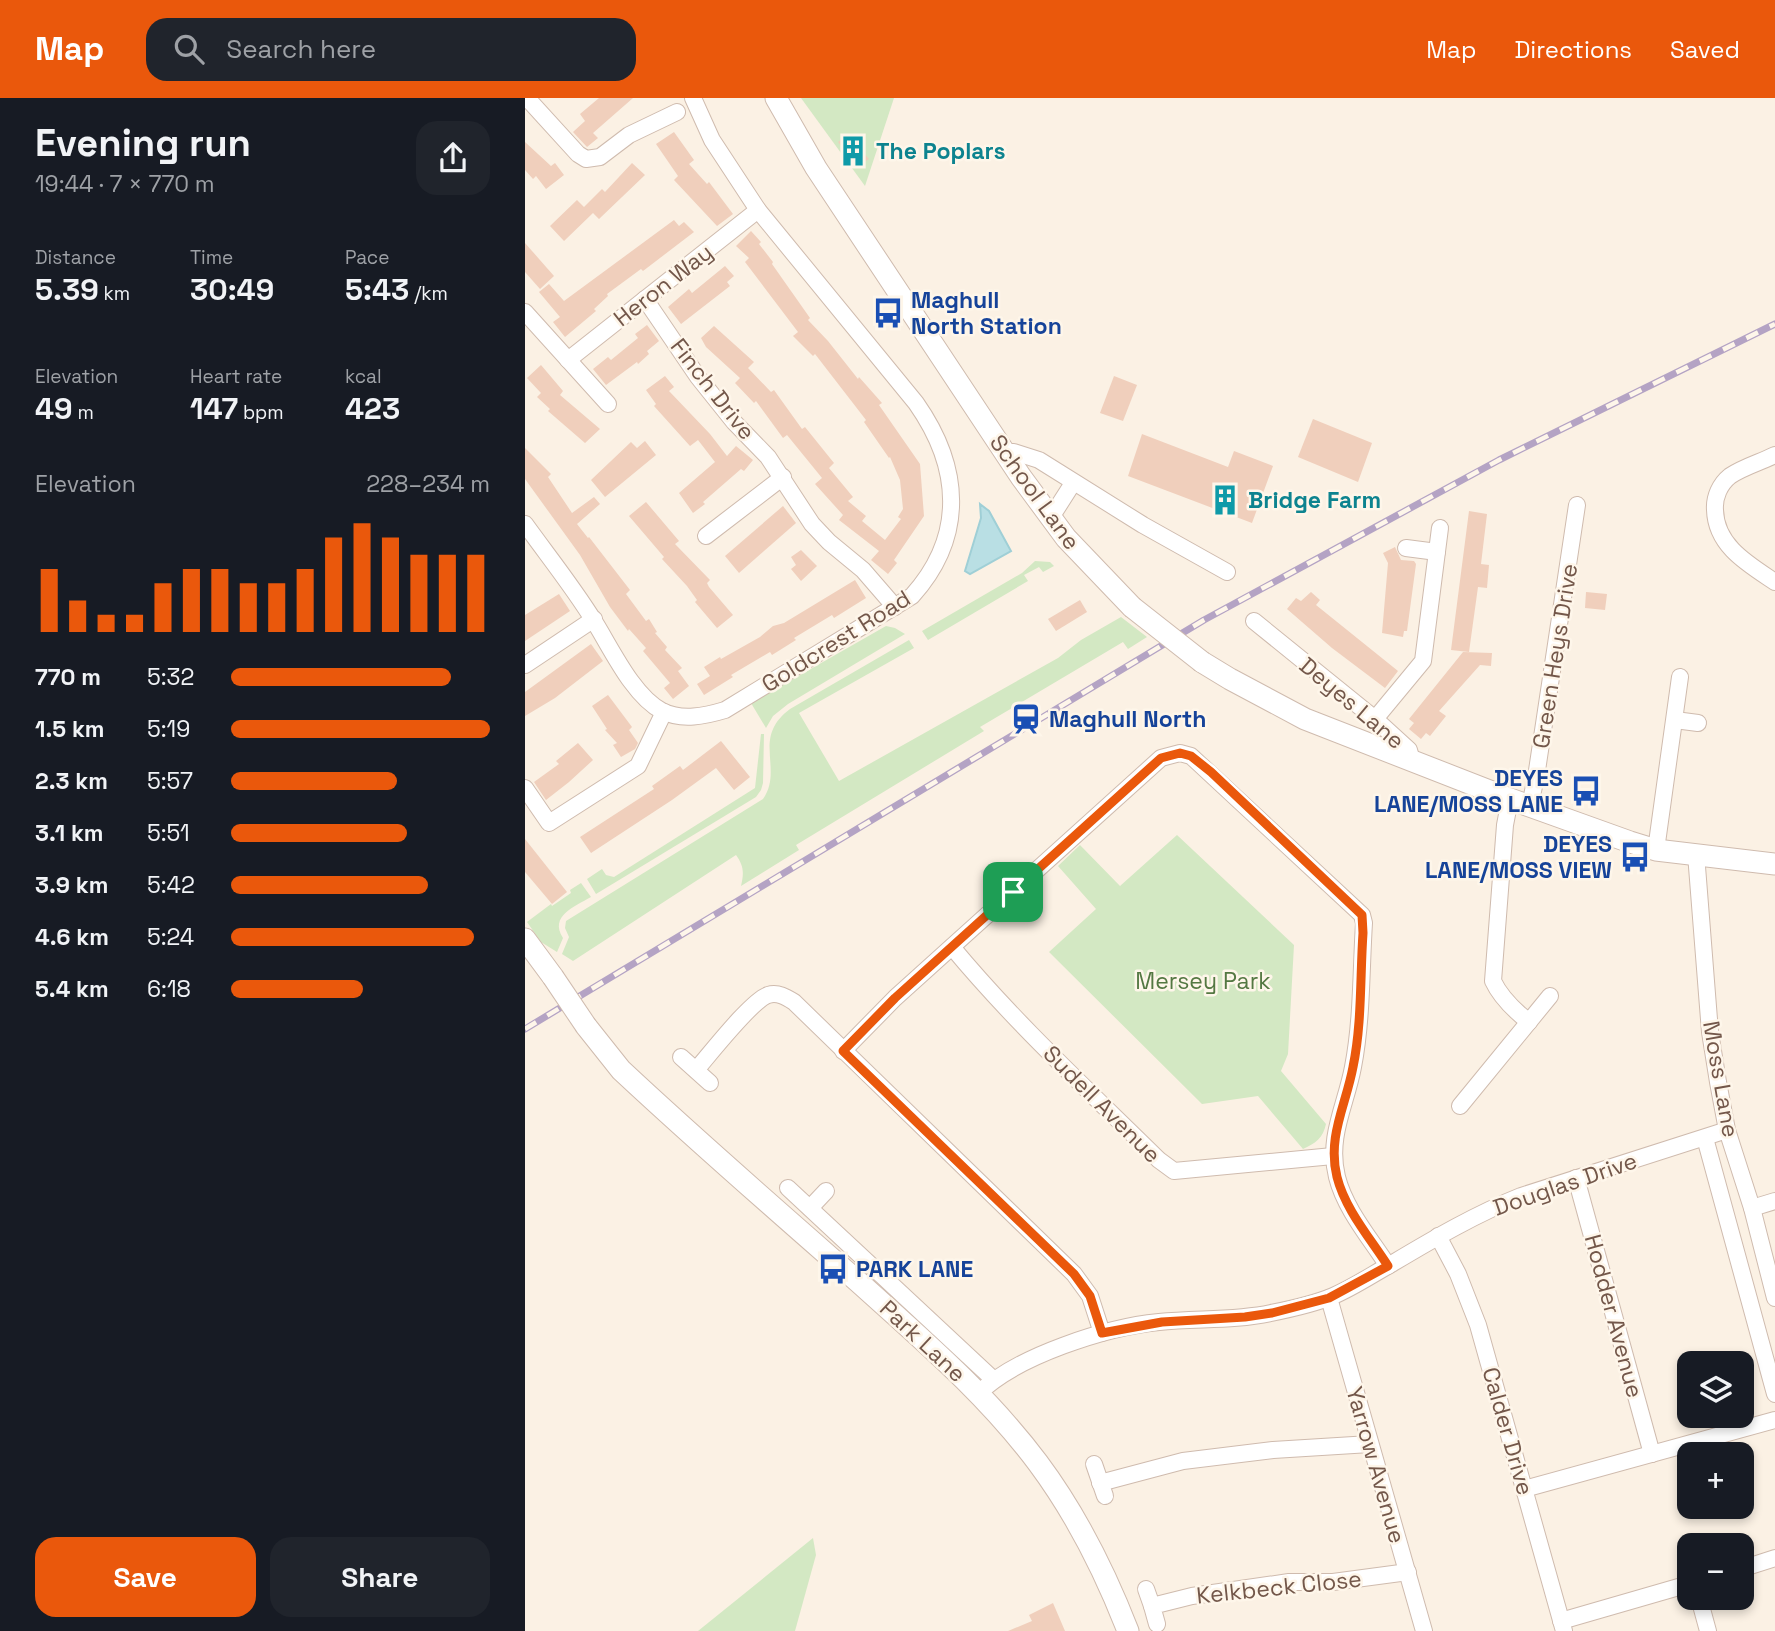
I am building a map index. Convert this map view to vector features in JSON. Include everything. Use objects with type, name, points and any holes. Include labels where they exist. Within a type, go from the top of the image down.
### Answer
[{"type":"street","points":[[527,98],[578,154],[591,159],[600,157],[646,126],[677,112]]},
{"type":"street","name":"Goldcrest Road","points":[[664,712],[692,717],[725,709],[912,596],[933,568],[945,542],[952,490],[943,450],[916,403],[758,210],[712,140],[693,98]]},
{"type":"street","name":"School Lane","points":[[776,98],[816,169],[1005,452],[1050,519],[1083,557],[1132,607],[1202,662],[1241,686],[1305,719],[1412,761]]},
{"type":"street","name":"Heron Way","points":[[568,360],[758,210]]},
{"type":"street","name":"Finch Drive","points":[[645,299],[698,377],[734,422],[768,457],[812,524],[863,570],[895,607]]},
{"type":"street","points":[[525,312],[608,404]]},
{"type":"street","points":[[1005,452],[1039,460],[1073,483],[1227,572]]},
{"type":"street","points":[[1775,455],[1728,478],[1714,502],[1716,522],[1730,549],[1775,582]]},
{"type":"street","points":[[706,536],[783,478]]},
{"type":"street","points":[[1050,519],[1073,483]]},
{"type":"street","name":"Green Heys Drive","points":[[1529,1023],[1515,1012],[1493,981],[1503,875],[1504,825],[1536,777],[1577,505]]},
{"type":"street","points":[[525,524],[593,619],[623,670],[650,702],[664,712],[638,766],[549,823],[525,788]]},
{"type":"street","points":[[1375,719],[1423,662],[1440,528]]},
{"type":"street","points":[[1406,548],[1437,552]]},
{"type":"street","points":[[525,665],[593,619]]},
{"type":"street","name":"Deyes Lane","points":[[1254,621],[1375,719],[1409,750],[1412,761],[1656,850],[1775,864]]},
{"type":"street","points":[[1656,850],[1681,677]]},
{"type":"street","points":[[1675,720],[1698,723]]},
{"type":"street","points":[[843,1051],[895,998],[1161,758],[1180,753],[1191,756],[1362,915],[1353,1068],[1339,1113],[1333,1156],[1337,1179],[1348,1204],[1388,1266]]},
{"type":"street","name":"Moss Lane","points":[[1696,855],[1710,1032],[1727,1130],[1752,1208],[1775,1298]]},
{"type":"street","name":"Park Lane","points":[[525,939],[607,1055],[635,1083],[958,1372],[986,1387]]},
{"type":"street","name":"Sudell Avenue","points":[[952,947],[1019,1021],[1159,1160],[1174,1171],[1333,1156]]},
{"type":"street","points":[[696,1070],[758,1001],[776,994],[794,1002],[1074,1274],[1090,1296],[1102,1333]]},
{"type":"street","points":[[1460,1106],[1551,996]]},
{"type":"street","points":[[681,1056],[709,1083]]},
{"type":"street","name":"Douglas Drive","points":[[986,1387],[1037,1357],[1102,1333],[1162,1322],[1272,1313],[1329,1298],[1494,1207],[1727,1130]]},
{"type":"street","points":[[1705,1138],[1775,1394]]},
{"type":"street","name":"Hodder Avenue","points":[[1576,1178],[1652,1454]]},
{"type":"street","name":"Park Lane","points":[[788,1188],[986,1387],[1022,1444],[1059,1492],[1099,1564],[1128,1631]]},
{"type":"street","points":[[810,1208],[826,1191]]},
{"type":"street","points":[[1752,1208],[1775,1201]]},
{"type":"street","name":"Calder Drive","points":[[1438,1236],[1458,1274],[1478,1325],[1562,1626]]},
{"type":"street","name":"Yarrow Avenue","points":[[1329,1298],[1424,1631]]},
{"type":"street","points":[[1524,1489],[1775,1420]]},
{"type":"street","points":[[1094,1464],[1102,1490],[1196,1459],[1273,1450],[1370,1444]]},
{"type":"street","points":[[1754,1565],[1775,1558]]},
{"type":"street","name":"Kelkbeck Close","points":[[1152,1606],[1192,1596],[1289,1582],[1333,1581],[1408,1573]]},
{"type":"street","points":[[1562,1626],[1677,1588]]},
{"type":"street","points":[[1146,1589],[1157,1624]]},
{"type":"street","points":[[1702,1610],[1708,1631]]},
{"type":"green space","points":[[801,98],[894,98],[865,186]]},
{"type":"green space","points":[[1035,561],[1050,562],[1054,566],[1043,572],[1039,567],[1024,575],[1028,581],[928,640],[922,631],[1022,573]]},
{"type":"green space","points":[[1121,617],[1147,637],[1128,649],[1123,642],[980,727],[984,731],[796,845],[799,850],[741,886],[743,870],[736,855],[573,961],[562,954],[569,937],[565,928],[566,921],[763,799],[771,776],[772,731],[790,709],[909,640],[914,648],[799,713],[839,781],[1058,658],[1081,640]]},
{"type":"green space","points":[[886,626],[905,634],[788,704],[773,716],[766,728],[751,703]]},
{"type":"green space","points":[[761,734],[764,734],[763,783],[756,797],[596,894],[587,879],[602,869],[606,875],[614,877],[755,788]]},
{"type":"green space","name":"Mersey Park","points":[[1177,835],[1294,945],[1288,1054],[1281,1071],[1326,1124],[1318,1140],[1303,1149],[1258,1096],[1202,1104],[1049,952],[1096,909],[1058,866],[1080,845],[1120,886]]},
{"type":"green space","points":[[581,883],[591,897],[561,918],[559,930],[563,938],[557,952],[541,942],[527,922],[571,893],[570,890]]},
{"type":"green space","points":[[813,1538],[816,1555],[795,1631],[698,1631]]},
{"type":"water","points":[[980,504],[989,511],[1011,551],[970,574],[965,571],[981,518]]},
{"type":"building","points":[[599,98],[633,98],[593,133],[598,138],[587,147],[573,132],[585,121],[580,114]]},
{"type":"building","points":[[674,132],[694,160],[689,164],[707,184],[709,182],[733,214],[717,226],[674,180],[678,176],[656,144]]},
{"type":"building","name":"The Poplars","points":[[847,135],[869,159],[857,166],[838,142]]},
{"type":"building","points":[[525,142],[551,166],[555,163],[564,175],[546,189],[536,176],[533,179],[525,170]]},
{"type":"building","points":[[632,163],[645,175],[599,219],[593,213],[564,241],[550,226],[577,200],[584,207],[602,189],[605,192]]},
{"type":"building","points":[[674,220],[679,226],[684,222],[694,232],[643,271],[641,269],[607,294],[594,309],[596,311],[565,337],[553,322],[560,317],[539,292],[549,284],[564,301]]},
{"type":"building","points":[[751,231],[761,242],[759,244],[810,318],[808,320],[882,403],[879,405],[920,464],[924,516],[894,560],[897,563],[888,574],[871,560],[879,551],[839,520],[843,515],[815,484],[822,478],[787,435],[783,438],[756,401],[754,403],[735,383],[740,378],[706,347],[701,338],[714,326],[754,362],[748,368],[771,392],[774,390],[802,429],[805,427],[834,463],[829,468],[853,497],[848,501],[866,516],[862,521],[885,540],[901,519],[898,517],[903,509],[900,480],[890,457],[864,422],[866,420],[815,354],[813,356],[793,336],[798,332],[745,262],[749,258],[736,246]]},
{"type":"building","points":[[525,243],[554,276],[540,289],[525,272]]},
{"type":"building","points":[[725,266],[734,276],[727,282],[730,286],[681,324],[668,307],[689,289],[692,293]]},
{"type":"building","points":[[647,325],[659,341],[647,351],[649,354],[638,364],[637,362],[606,385],[593,369],[608,357],[611,360],[638,338],[635,334]]},
{"type":"building","points":[[541,365],[563,391],[560,395],[600,429],[585,443],[548,411],[550,409],[537,397],[541,393],[527,378]]},
{"type":"building","points":[[665,376],[674,387],[669,391],[727,456],[736,446],[753,460],[744,471],[741,469],[693,513],[679,493],[715,462],[698,440],[690,446],[654,406],[656,404],[646,390]]},
{"type":"building","points":[[1114,376],[1137,385],[1123,421],[1100,413]]},
{"type":"building","points":[[1313,419],[1372,443],[1358,482],[1298,457]]},
{"type":"building","name":"Bridge Farm","points":[[1142,434],[1228,467],[1234,451],[1273,466],[1252,523],[1128,476]]},
{"type":"building","points":[[645,441],[656,455],[605,497],[591,480],[631,442],[637,448]]},
{"type":"building","points":[[525,448],[551,474],[548,477],[572,513],[594,497],[600,504],[577,524],[630,590],[626,594],[646,621],[649,619],[657,632],[655,633],[667,647],[665,650],[682,668],[678,671],[689,686],[673,699],[664,688],[670,683],[643,651],[646,648],[629,629],[628,631],[610,607],[580,555],[525,479]]},
{"type":"building","points":[[646,502],[679,541],[675,544],[710,580],[707,583],[709,587],[733,615],[717,628],[695,602],[697,600],[687,586],[629,516]]},
{"type":"building","points":[[783,506],[796,523],[739,573],[725,556]]},
{"type":"building","points":[[1469,511],[1487,514],[1481,564],[1489,565],[1487,588],[1478,587],[1469,652],[1451,650]]},
{"type":"building","points":[[1395,547],[1401,560],[1414,561],[1416,564],[1407,631],[1404,631],[1403,637],[1382,633],[1388,563],[1383,553]]},
{"type":"building","points":[[801,550],[817,566],[801,581],[791,569],[796,565],[791,557]]},
{"type":"building","points":[[855,580],[866,598],[794,638],[796,640],[772,655],[770,652],[731,675],[733,677],[704,695],[697,684],[710,676],[704,667]]},
{"type":"building","points":[[1311,592],[1320,600],[1316,605],[1398,671],[1385,688],[1332,648],[1287,609],[1296,598],[1301,601]]},
{"type":"building","points":[[1586,592],[1607,594],[1605,610],[1585,608]]},
{"type":"building","points":[[559,594],[570,611],[525,641],[525,615]]},
{"type":"building","points":[[1080,600],[1087,612],[1056,631],[1048,619]]},
{"type":"building","points":[[591,644],[603,661],[555,698],[525,716],[525,692]]},
{"type":"building","points":[[1463,652],[1492,653],[1491,666],[1480,665],[1439,711],[1446,716],[1430,736],[1426,733],[1421,739],[1409,729],[1414,723],[1409,719]]},
{"type":"building","points":[[608,695],[632,727],[629,730],[638,743],[635,749],[621,757],[613,745],[617,743],[605,730],[607,729],[592,706]]},
{"type":"building","points":[[721,741],[750,777],[734,790],[716,768],[591,853],[580,837],[654,789],[652,786],[680,766],[683,770]]},
{"type":"building","points":[[578,743],[593,760],[546,800],[534,782],[559,764],[556,761]]},
{"type":"building","points":[[525,839],[567,892],[552,904],[525,872]]},
{"type":"building","points":[[1053,1603],[1065,1631],[1008,1631],[1032,1621],[1029,1615]]},
{"type":"railway","points":[[525,1029],[1204,620],[1499,460],[1775,324]]},
{"type":"place","name":"The Poplars","points":[[853,151]]},
{"type":"place","name":"Maghull North Station","points":[[888,313]]},
{"type":"place","name":"Bridge Farm","points":[[1225,500]]},
{"type":"place","name":"Maghull North","points":[[1026,719]]},
{"type":"place","name":"DEYES LANE/MOSS LANE","points":[[1586,791]]},
{"type":"place","name":"DEYES LANE/MOSS VIEW","points":[[1635,857]]},
{"type":"place","name":"PARK LANE","points":[[833,1269]]},
{"type":"route","points":[[1180,753],[1191,756],[1211,772],[1357,909],[1364,923],[1353,1068],[1339,1113],[1333,1156],[1337,1179],[1348,1204],[1388,1266],[1329,1298],[1272,1313],[1162,1322],[1102,1333],[1090,1296],[1074,1274],[843,1051],[895,998],[1013,892],[1161,758],[1180,753]]}]
